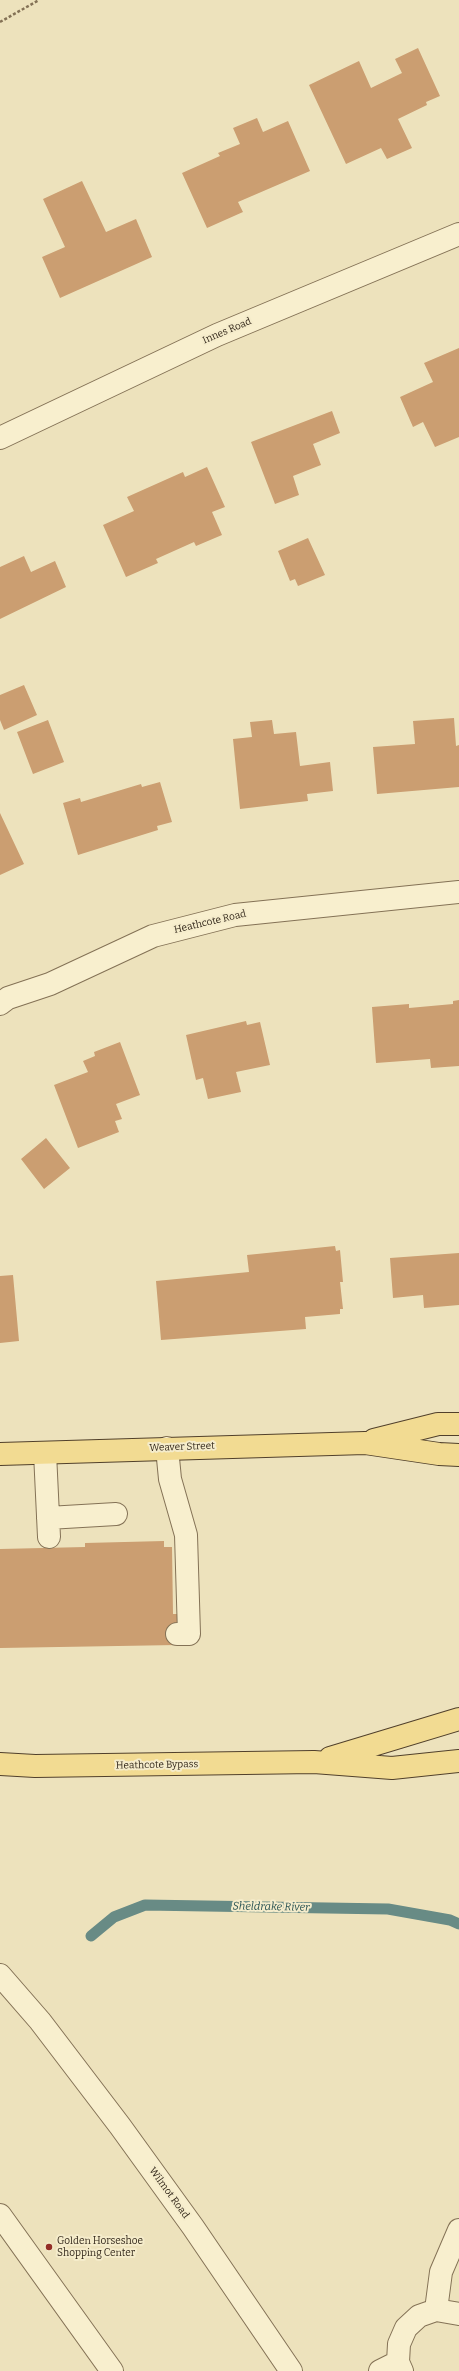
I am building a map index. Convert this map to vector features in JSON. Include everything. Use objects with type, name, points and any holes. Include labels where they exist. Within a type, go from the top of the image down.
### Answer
[{"type":"main road","name":"Weaver Street","points":[[365,1443],[438,1424],[459,1424]]},
{"type":"main road","name":"Weaver Street","points":[[0,1454],[365,1443],[439,1454],[459,1455]]},
{"type":"main road","name":"Heathcote Bypass","points":[[314,1762],[459,1719]]},
{"type":"main road","name":"Heathcote Bypass","points":[[0,1764],[43,1766],[314,1762],[392,1768],[459,1762]]},
{"type":"street","name":"Innes Road","points":[[0,438],[217,335],[459,234]]},
{"type":"street","name":"Heathcote Road","points":[[0,1004],[8,998],[50,984],[153,936],[235,914],[459,892]]},
{"type":"street","points":[[167,1448],[170,1479],[186,1535],[189,1634],[177,1634]]},
{"type":"street","points":[[45,1453],[48,1527],[116,1514]]},
{"type":"street","name":"Wilmot Road","points":[[0,1975],[40,2021],[188,2220],[291,2371]]},
{"type":"street","points":[[0,2215],[112,2371]]},
{"type":"street","points":[[436,2310],[441,2272],[459,2230]]},
{"type":"street","points":[[393,2368],[399,2344],[406,2328],[419,2316],[436,2310],[459,2314]]},
{"type":"path","points":[[0,22],[39,0]]},
{"type":"building","points":[[418,48],[440,96],[426,102],[427,105],[398,119],[412,148],[387,159],[381,148],[346,164],[309,85],[359,61],[371,88],[402,73],[395,59]]},
{"type":"building","points":[[257,118],[263,132],[288,121],[310,171],[238,202],[243,212],[207,228],[182,173],[220,156],[218,153],[240,144],[233,128]]},
{"type":"building","points":[[82,181],[106,232],[136,219],[152,257],[60,298],[42,257],[65,247],[43,199]]},
{"type":"building","points":[[459,348],[459,437],[435,447],[423,422],[413,427],[400,397],[433,382],[424,363]]},
{"type":"building","points":[[332,411],[340,433],[313,444],[321,465],[293,476],[299,495],[275,504],[251,442]]},
{"type":"building","points":[[207,467],[225,507],[212,512],[222,535],[196,546],[194,542],[156,559],[158,563],[126,577],[103,525],[134,511],[127,497],[183,472],[185,477]]},
{"type":"building","points":[[308,538],[325,575],[298,586],[295,579],[290,581],[278,551]]},
{"type":"building","points":[[24,556],[31,572],[55,561],[66,587],[0,619],[0,567]]},
{"type":"building","points":[[24,685],[37,715],[4,730],[0,720],[0,695]]},
{"type":"building","points":[[454,718],[456,746],[459,745],[459,787],[377,794],[373,747],[415,744],[413,721]]},
{"type":"building","points":[[48,720],[64,762],[33,774],[17,732]]},
{"type":"building","points":[[272,720],[274,734],[296,732],[300,766],[330,762],[333,791],[307,794],[308,801],[240,809],[233,739],[252,737],[250,722]]},
{"type":"building","points":[[160,782],[172,822],[157,826],[158,830],[78,855],[63,803],[80,798],[81,802],[141,784],[142,787]]},
{"type":"building","points":[[0,813],[24,864],[0,875]]},
{"type":"building","points":[[459,1000],[459,1066],[431,1068],[430,1059],[376,1063],[372,1007],[409,1004],[409,1008],[453,1004],[453,1001]]},
{"type":"building","points":[[246,1021],[247,1025],[260,1022],[270,1065],[236,1072],[241,1092],[208,1099],[203,1078],[196,1080],[186,1035]]},
{"type":"building","points":[[120,1042],[140,1095],[116,1104],[122,1119],[115,1121],[119,1132],[78,1148],[54,1085],[88,1072],[83,1061],[95,1056],[94,1052]]},
{"type":"building","points":[[46,1138],[70,1168],[44,1189],[21,1159]]},
{"type":"building","points":[[335,1246],[336,1251],[340,1250],[343,1282],[340,1282],[343,1309],[340,1309],[340,1314],[305,1317],[306,1329],[161,1340],[156,1281],[249,1272],[247,1255]]},
{"type":"building","points":[[459,1253],[459,1305],[424,1308],[423,1295],[393,1298],[390,1258]]},
{"type":"building","points":[[13,1275],[19,1341],[0,1343],[0,1276]]},
{"type":"building","points":[[164,1541],[164,1547],[172,1547],[173,1614],[177,1614],[177,1645],[0,1648],[0,1549],[85,1547],[85,1543]]},
{"type":"waterway","name":"Sheldrake River","points":[[91,1936],[114,1917],[145,1905],[388,1909],[450,1920],[459,1924]]},
{"type":"place","name":"Golden Horseshoe Shopping Center","points":[[49,2247]]}]
